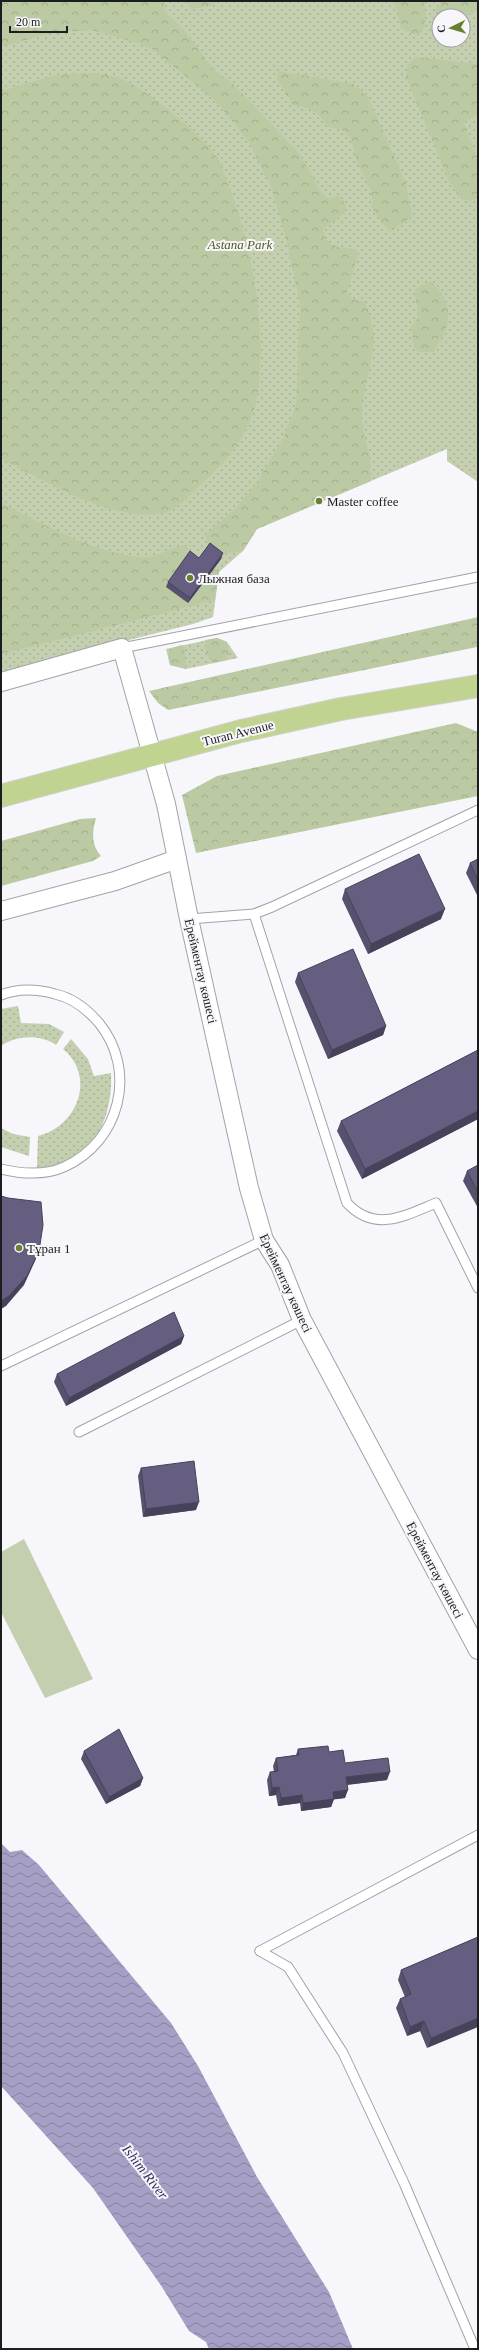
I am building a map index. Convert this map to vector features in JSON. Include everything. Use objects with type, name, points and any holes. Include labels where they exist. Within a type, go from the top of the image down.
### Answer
[{"type":"main road","name":"Turan Avenue","points":[[1,796],[152,757],[241,731],[341,709],[478,686]]},
{"type":"street","points":[[1,682],[122,648]]},
{"type":"street","name":"Ерейментау көшесі","points":[[122,648],[166,804],[189,919],[249,1188],[264,1240],[280,1265],[302,1320],[478,1650]]},
{"type":"street","points":[[1,911],[115,881],[177,859]]},
{"type":"lane","points":[[122,648],[478,578]]},
{"type":"lane","points":[[189,919],[254,914],[272,908],[478,810]]},
{"type":"lane","points":[[254,914],[347,1203],[357,1214],[377,1220],[396,1219],[436,1203],[478,1288]]},
{"type":"lane","points":[[1,995],[11,991],[39,990],[66,997],[90,1012],[109,1036],[120,1065],[120,1096],[111,1125],[98,1143],[82,1157],[63,1168],[42,1173],[20,1173],[1,1169]]},
{"type":"lane","points":[[1,1366],[264,1240]]},
{"type":"lane","points":[[79,1432],[302,1320]]},
{"type":"lane","points":[[475,2349],[404,2183],[343,2053],[288,1967],[260,1951],[478,1835]]},
{"type":"green space","name":"Astana Park","points":[[1,1],[478,1],[478,482],[447,461],[447,449],[257,529],[243,551],[219,572],[213,617],[193,624],[1,672]]},
{"type":"green space","points":[[1,1],[164,1],[166,13],[184,30],[215,71],[232,83],[299,153],[322,193],[328,198],[338,196],[346,204],[345,213],[323,229],[325,237],[332,245],[359,251],[347,293],[352,299],[365,302],[373,332],[372,358],[362,412],[362,424],[370,457],[371,481],[257,529],[243,551],[225,553],[209,546],[205,535],[234,510],[256,484],[283,438],[296,406],[300,304],[287,243],[272,189],[249,142],[216,101],[153,50],[137,43],[92,30],[54,32],[1,47]]},
{"type":"green space","points":[[186,1],[215,1],[211,6],[191,9]]},
{"type":"green space","points":[[394,1],[424,1],[426,16],[422,32],[415,35],[401,28]]},
{"type":"green space","points":[[444,1],[478,1],[478,10],[471,14],[471,8],[437,7]]},
{"type":"green space","points":[[417,57],[478,64],[478,114],[464,123],[478,159],[478,198],[470,201],[461,199],[449,181],[407,79],[409,63]]},
{"type":"green space","points":[[279,71],[353,84],[368,97],[406,183],[412,217],[389,232],[371,207],[373,202],[370,189],[358,164],[350,137],[341,129],[327,127],[321,117],[314,111],[305,107],[293,105],[276,78]]},
{"type":"green space","points":[[92,73],[117,77],[129,82],[157,101],[187,125],[211,150],[219,160],[238,211],[252,265],[261,351],[260,378],[253,415],[248,427],[226,459],[183,501],[169,512],[165,513],[145,515],[103,507],[59,489],[1,459],[1,91],[56,75]]},
{"type":"green space","points":[[430,281],[444,298],[447,306],[447,323],[440,342],[434,352],[420,352],[414,348],[411,326],[419,317],[414,290]]},
{"type":"green space","points":[[1,503],[72,538],[128,556],[151,557],[176,547],[186,546],[190,553],[219,572],[215,600],[1,654]]},
{"type":"green space","points":[[478,617],[477,647],[168,710],[158,703],[149,691]]},
{"type":"green space","points":[[217,638],[227,642],[238,658],[186,669],[170,665],[166,649]]},
{"type":"green space","points":[[217,638],[227,642],[229,653],[226,660],[213,663],[206,651],[205,640]]},
{"type":"green space","points":[[182,645],[185,652],[186,669],[170,665],[168,655],[172,648]]},
{"type":"green space","points":[[456,723],[478,732],[478,796],[196,853],[182,795],[217,776]]},
{"type":"green space","points":[[96,818],[93,838],[95,847],[101,856],[93,861],[1,886],[1,841],[80,819]]},
{"type":"green space","points":[[18,1006],[21,1023],[49,1024],[64,1032],[56,1045],[43,1039],[28,1037],[7,1042],[1,1046],[1,1009]]},
{"type":"green space","points":[[71,1039],[88,1059],[94,1076],[111,1073],[111,1091],[108,1108],[103,1124],[85,1149],[72,1158],[56,1165],[37,1168],[38,1136],[52,1131],[63,1123],[72,1112],[78,1100],[80,1086],[79,1073],[73,1060],[63,1049]]},
{"type":"green space","points":[[1,1128],[13,1134],[30,1137],[29,1156],[1,1147]]},
{"type":"green space","points":[[24,1539],[93,1679],[45,1698],[1,1612],[1,1552]]},
{"type":"water","name":"Ishim River","points":[[1,1843],[10,1852],[22,1850],[39,1865],[171,2023],[198,2066],[257,2177],[329,2292],[353,2349],[209,2349],[206,2342],[189,2331],[162,2287],[93,2188],[1,2086]]},
{"type":"building","name":"Лыжная база","points":[[210,543],[223,553],[190,598],[168,582],[190,551],[199,558]]},
{"type":"building","points":[[419,854],[445,909],[371,944],[345,889]]},
{"type":"building","points":[[478,859],[478,880],[470,863]]},
{"type":"building","points":[[353,949],[386,1026],[332,1050],[298,973]]},
{"type":"building","points":[[478,1050],[478,1111],[365,1169],[341,1121]]},
{"type":"building","points":[[478,1165],[478,1192],[467,1171]]},
{"type":"building","name":"Тұран 1","points":[[1,1196],[41,1202],[43,1225],[39,1251],[27,1276],[9,1296],[1,1301]]},
{"type":"building","points":[[174,1312],[184,1336],[69,1398],[57,1374]]},
{"type":"building","points":[[194,1461],[199,1502],[146,1509],[141,1468]]},
{"type":"building","points":[[119,1729],[143,1778],[109,1797],[84,1751]]},
{"type":"building","points":[[328,1746],[329,1752],[343,1750],[345,1763],[388,1758],[390,1772],[346,1777],[348,1790],[333,1792],[334,1799],[303,1803],[302,1795],[281,1798],[279,1787],[272,1788],[270,1772],[278,1771],[276,1758],[299,1755],[298,1749]]},
{"type":"building","points":[[478,1937],[478,2018],[431,2038],[424,2021],[410,2027],[400,1999],[411,1994],[401,1970]]},
{"type":"place","name":"Master coffee","points":[[319,501]]},
{"type":"place","name":"Лыжная база","points":[[190,578]]},
{"type":"place","name":"Тұран 1","points":[[19,1248]]}]
